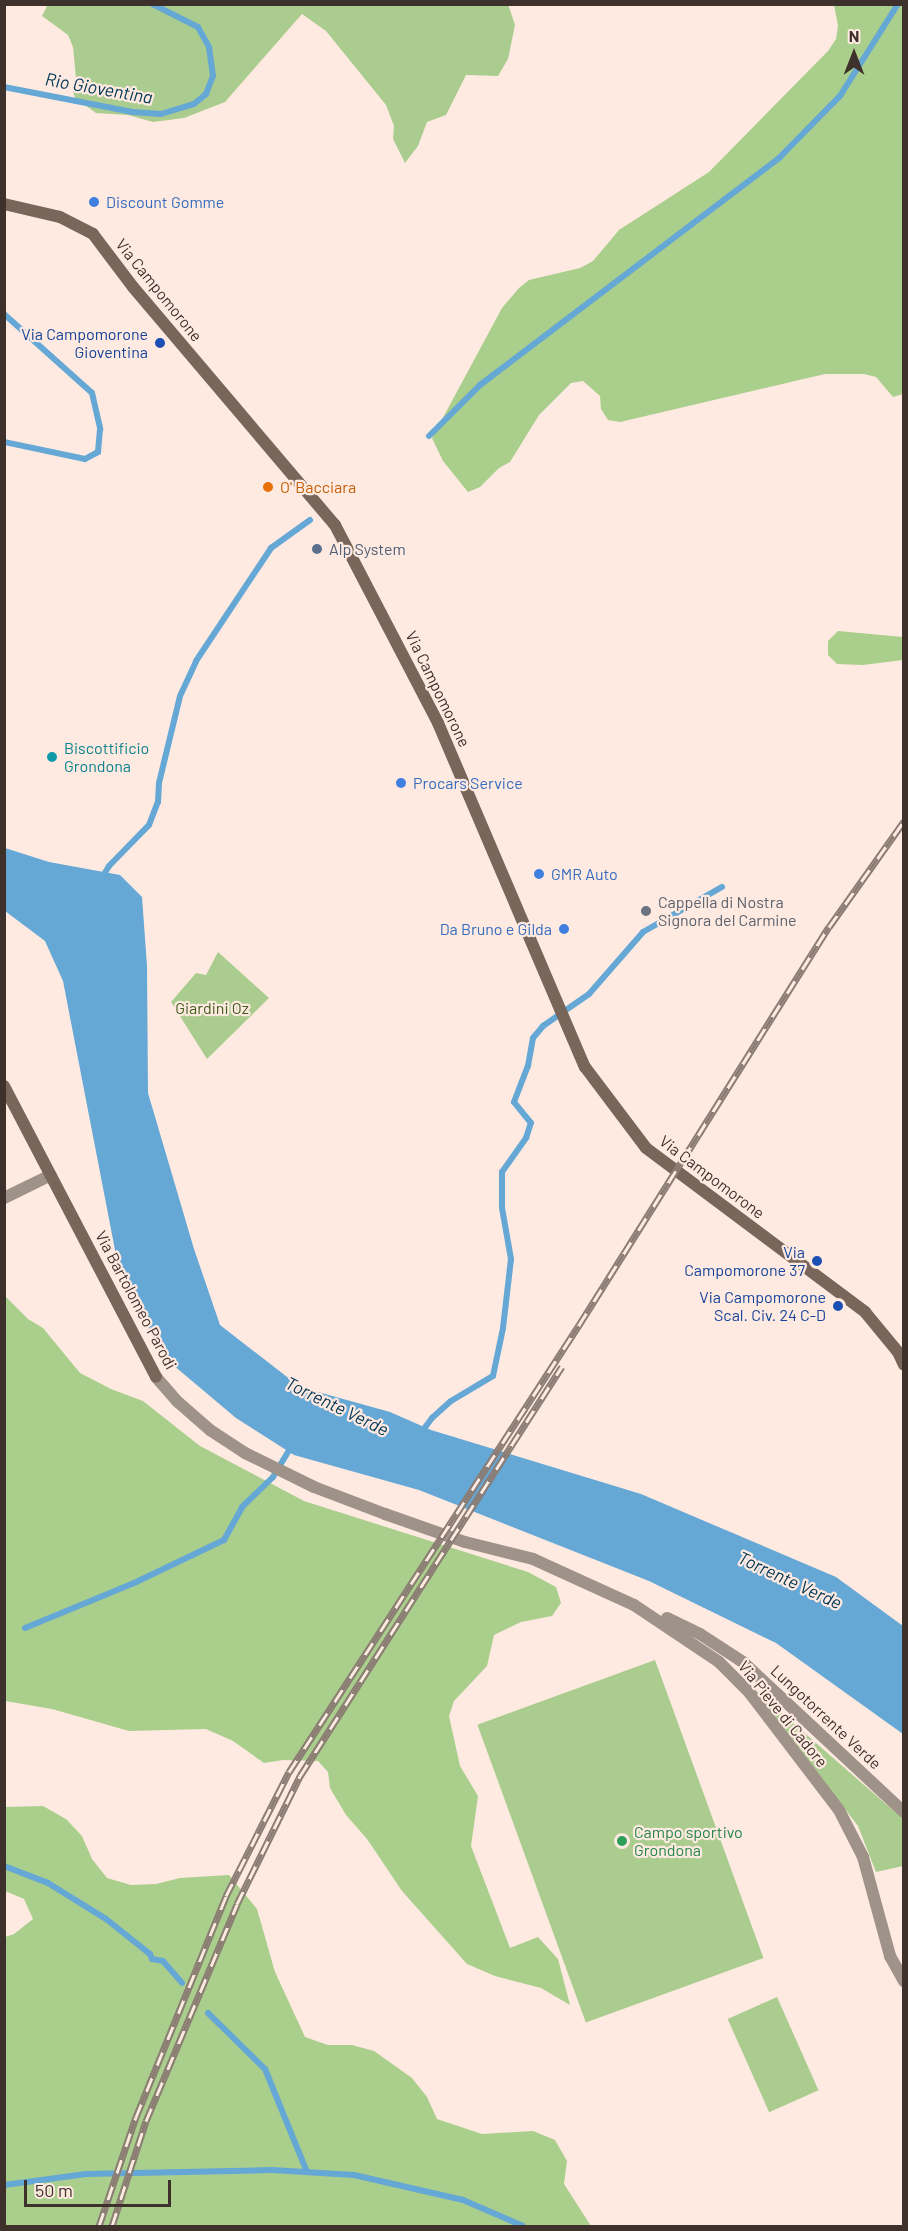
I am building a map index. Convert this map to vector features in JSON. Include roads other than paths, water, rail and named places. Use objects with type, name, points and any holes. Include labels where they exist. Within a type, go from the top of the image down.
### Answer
[{"type":"main road","name":"Via Campomorone","points":[[4,204],[60,217],[93,234],[133,287],[335,525],[421,686],[585,1067],[646,1148],[866,1312],[898,1352],[903,1365]]},
{"type":"main road","name":"Via Bartolomeo Parodi","points":[[4,1086],[156,1377]]},
{"type":"street","points":[[4,1198],[51,1174]]},
{"type":"street","name":"Via Bartolomeo Parodi","points":[[156,1377],[178,1402],[210,1430],[245,1453],[314,1487],[465,1542],[533,1559],[634,1605]]},
{"type":"street","name":"Lungotorrente Verde","points":[[634,1605],[700,1634],[743,1662],[903,1812]]},
{"type":"street","name":"Via Pieve di Cadore","points":[[658,1617],[719,1662],[749,1692],[839,1810],[863,1857],[890,1956],[903,1981]]},
{"type":"water","name":"Torrente Verde","points":[[5,848],[49,862],[120,875],[142,897],[147,966],[148,1093],[194,1249],[220,1325],[300,1387],[390,1412],[431,1430],[641,1494],[836,1577],[903,1626],[903,1734],[776,1643],[649,1581],[419,1490],[294,1455],[236,1418],[160,1354],[116,1255],[63,981],[45,941],[5,911]]},
{"type":"waterway","name":"Rio Gioventina","points":[[4,87],[133,112],[161,114],[194,104],[206,94],[213,76],[209,47],[198,27],[152,4]]},
{"type":"waterway","points":[[429,436],[480,385],[780,157],[840,96],[898,4]]},
{"type":"waterway","name":"Rio Gioventina","points":[[4,314],[92,393],[100,429],[98,452],[85,459],[4,442]]},
{"type":"waterway","points":[[101,879],[109,866],[149,825],[158,802],[159,783],[180,696],[196,661],[271,548],[310,520]]},
{"type":"waterway","points":[[420,1434],[432,1418],[451,1401],[493,1376],[503,1328],[511,1259],[502,1208],[502,1172],[526,1138],[531,1123],[514,1102],[528,1066],[533,1038],[543,1026],[589,994],[643,932],[722,887]]},
{"type":"waterway","points":[[25,1628],[132,1584],[224,1540],[242,1507],[273,1477],[292,1445]]},
{"type":"waterway","points":[[4,1866],[48,1883],[106,1919],[150,1954],[152,1959],[163,1961],[182,1983]]},
{"type":"waterway","points":[[208,2013],[265,2069],[307,2172]]},
{"type":"waterway","points":[[4,2185],[86,2174],[272,2170],[354,2175],[463,2200],[523,2226]]},
{"type":"railway","points":[[99,2226],[136,2117],[226,1896],[289,1772],[579,1325],[829,927],[904,821]]},
{"type":"railway","points":[[112,2226],[146,2121],[237,1904],[300,1776],[562,1367]]},
{"type":"place","name":"Discount Gomme","points":[[94,202]]},
{"type":"place","name":"Via Campomorone Gioventina","points":[[160,343]]},
{"type":"place","name":"O' Bacciara","points":[[268,487]]},
{"type":"place","name":"Alp System","points":[[317,549]]},
{"type":"place","name":"Biscottificio Grondona","points":[[52,757]]},
{"type":"place","name":"Procars Service","points":[[401,783]]},
{"type":"place","name":"GMR Auto","points":[[539,874]]},
{"type":"place","name":"Cappella di Nostra Signora del Carmine","points":[[646,911]]},
{"type":"place","name":"Da Bruno e Gilda","points":[[564,929]]},
{"type":"place","name":"Via Campomorone 37","points":[[817,1261]]},
{"type":"place","name":"Via Campomorone Scal. Civ. 24 C-D","points":[[838,1306]]},
{"type":"place","name":"Campo sportivo Grondona","points":[[622,1841]]},
{"type":"park label","name":"Giardini Oz","points":[[212,1008]]}]
